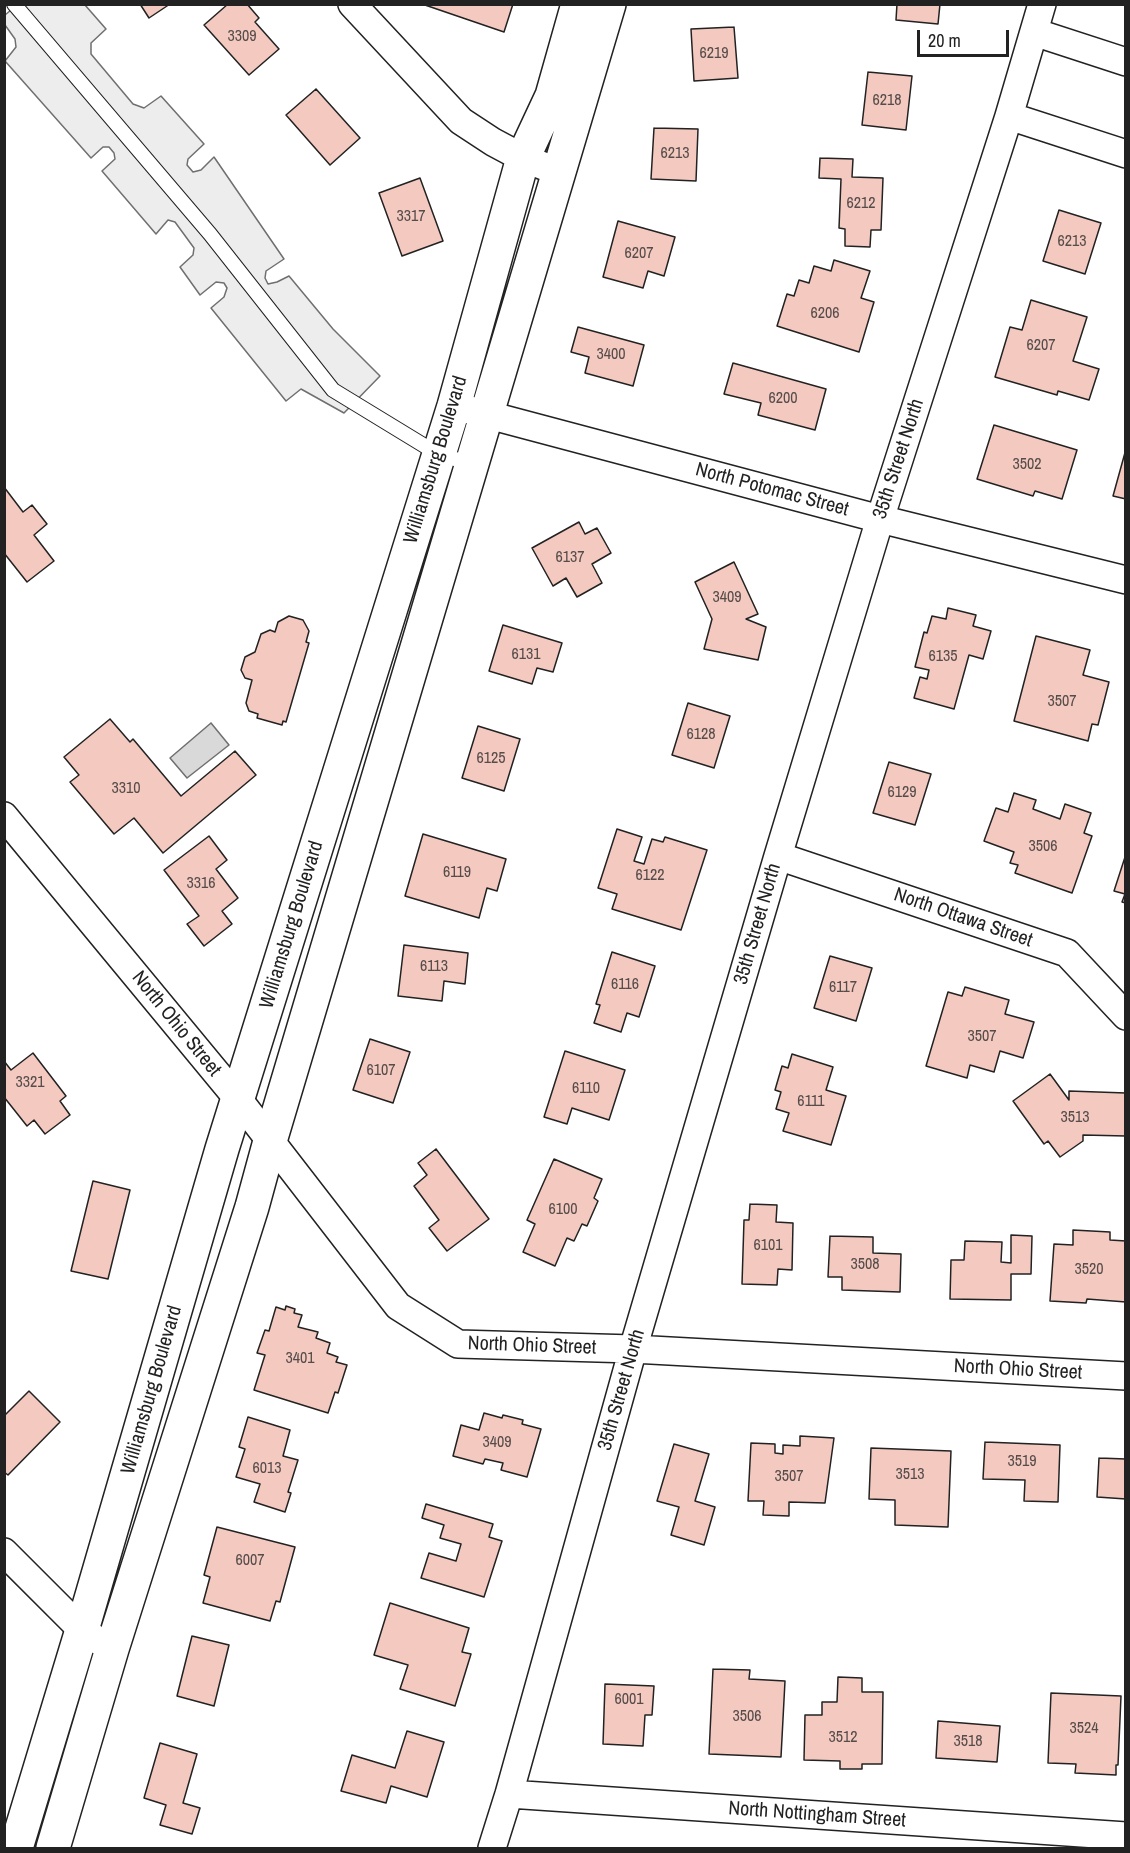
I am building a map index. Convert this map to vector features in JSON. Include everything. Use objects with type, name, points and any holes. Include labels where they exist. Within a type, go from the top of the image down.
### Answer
[{"type":"main road","name":"Williamsburg Boulevard","points":[[16,1848],[82,1630],[218,1160],[453,406],[523,158],[552,96],[578,4]]},
{"type":"main road","name":"Williamsburg Boulevard","points":[[53,1848],[112,1649],[252,1207],[609,4]]},
{"type":"street","points":[[352,4],[461,121],[485,138],[523,158],[559,172]]},
{"type":"street","name":"35th Street North","points":[[492,1848],[633,1349],[778,856],[880,519],[1009,116],[1042,4]]},
{"type":"street","points":[[1034,32],[1125,62]]},
{"type":"street","points":[[1009,116],[1125,154]]},
{"type":"street","name":"North Potomac Street","points":[[453,406],[880,519],[1125,580]]},
{"type":"street","name":"North Ohio Street","points":[[4,816],[238,1099],[398,1306],[458,1344],[633,1349],[1125,1376]]},
{"type":"street","name":"North Ottawa Street","points":[[778,856],[1067,953],[1125,1016]]},
{"type":"street","points":[[4,1552],[82,1630],[112,1649]]},
{"type":"street","name":"North Nottingham Street","points":[[509,1794],[1125,1836]]},
{"type":"lane","points":[[14,4],[210,234],[333,390],[438,454],[472,464]]},
{"type":"shaded area","points":[[17,5],[85,5],[106,29],[91,43],[91,54],[133,104],[144,108],[161,96],[204,144],[188,159],[187,165],[193,172],[201,170],[214,157],[284,259],[266,271],[265,278],[268,284],[289,276],[333,329],[380,376],[344,413],[301,389],[286,401],[211,308],[224,297],[227,288],[224,283],[216,282],[200,295],[180,267],[193,255],[194,248],[175,222],[168,220],[156,234],[102,171],[115,159],[109,147],[103,147],[91,158],[5,61],[16,47],[15,39],[5,25],[5,15]]},
{"type":"shaded area","points":[[211,723],[229,745],[187,778],[170,758]]},
{"type":"building","points":[[140,4],[170,4],[149,18]]},
{"type":"building","points":[[228,4],[247,4],[259,18],[255,22],[279,49],[249,75],[204,25]]},
{"type":"building","points":[[422,4],[513,4],[504,32]]},
{"type":"building","points":[[897,4],[940,4],[938,24],[896,20]]},
{"type":"building","points":[[734,27],[738,78],[694,81],[691,29]]},
{"type":"building","points":[[868,72],[912,76],[906,130],[862,125]]},
{"type":"building","points":[[316,89],[360,138],[330,165],[286,115]]},
{"type":"building","points":[[654,128],[698,129],[696,181],[651,179]]},
{"type":"building","points":[[820,158],[853,159],[852,177],[883,178],[881,230],[871,230],[870,247],[845,246],[845,229],[839,228],[841,179],[819,178]]},
{"type":"building","points":[[420,178],[443,241],[402,256],[379,193]]},
{"type":"building","points":[[1059,210],[1101,223],[1085,274],[1043,261]]},
{"type":"building","points":[[618,221],[675,237],[664,276],[648,271],[643,288],[603,277]]},
{"type":"building","points":[[834,260],[870,271],[861,298],[874,302],[859,352],[777,326],[787,294],[794,296],[799,280],[809,283],[814,266],[831,271]]},
{"type":"building","points":[[1031,300],[1087,317],[1073,361],[1099,369],[1089,400],[1058,391],[1057,395],[995,377],[1010,327],[1022,330]]},
{"type":"building","points":[[578,327],[644,345],[633,386],[585,373],[589,357],[571,352]]},
{"type":"building","points":[[733,363],[826,389],[815,430],[758,415],[761,403],[724,394]]},
{"type":"building","points":[[994,425],[1077,450],[1062,499],[1035,491],[1033,496],[977,479]]},
{"type":"building","points":[[1126,449],[1126,499],[1113,496]]},
{"type":"building","points":[[4,487],[23,512],[32,505],[47,524],[34,535],[54,561],[27,582],[4,553]]},
{"type":"building","points":[[579,522],[585,534],[597,528],[611,553],[592,564],[602,583],[577,597],[566,578],[553,586],[532,548]]},
{"type":"building","points":[[734,562],[758,614],[746,619],[766,627],[758,660],[704,649],[712,619],[695,582]]},
{"type":"building","points":[[948,608],[976,615],[973,626],[991,631],[983,659],[969,655],[954,709],[914,698],[920,677],[927,679],[929,670],[915,667],[924,632],[927,633],[932,616],[946,619]]},
{"type":"building","points":[[289,616],[303,620],[309,631],[306,642],[309,643],[286,722],[283,721],[282,725],[257,718],[258,714],[249,711],[246,703],[252,680],[245,678],[241,670],[245,657],[255,652],[261,634],[270,630],[275,632],[278,622]]},
{"type":"building","points":[[503,625],[562,643],[553,672],[537,668],[532,684],[489,671]]},
{"type":"building","points":[[1036,636],[1090,650],[1083,675],[1109,682],[1098,725],[1092,724],[1088,741],[1014,721]]},
{"type":"building","points":[[688,703],[730,716],[714,768],[672,755]]},
{"type":"building","points":[[110,719],[130,742],[133,739],[181,796],[235,751],[256,775],[163,853],[134,818],[114,834],[70,782],[79,775],[64,757]]},
{"type":"building","points":[[478,726],[520,739],[504,791],[462,778]]},
{"type":"building","points":[[889,762],[931,774],[915,825],[873,813]]},
{"type":"building","points":[[1014,793],[1036,800],[1033,809],[1060,819],[1065,804],[1091,813],[1084,833],[1092,836],[1072,893],[1015,873],[1018,865],[1010,863],[1014,852],[984,841],[996,808],[1008,812]]},
{"type":"building","points":[[617,829],[642,837],[634,861],[644,864],[652,839],[663,842],[665,837],[707,850],[681,930],[612,909],[617,894],[598,888]]},
{"type":"building","points":[[423,834],[506,859],[497,891],[487,888],[479,918],[405,896]]},
{"type":"building","points":[[209,836],[227,860],[216,869],[238,898],[222,911],[232,924],[204,946],[187,924],[199,916],[164,870]]},
{"type":"building","points":[[1126,854],[1126,903],[1122,902],[1125,894],[1114,891]]},
{"type":"building","points":[[404,945],[468,953],[465,984],[444,981],[442,1001],[398,996]]},
{"type":"building","points":[[612,952],[655,966],[639,1017],[627,1013],[621,1032],[594,1023],[600,1005],[596,1004]]},
{"type":"building","points":[[830,956],[872,968],[856,1021],[814,1008]]},
{"type":"building","points":[[965,987],[1009,1000],[1005,1014],[1034,1022],[1023,1058],[1000,1051],[994,1072],[970,1065],[967,1078],[926,1066],[948,992],[962,996]]},
{"type":"building","points":[[370,1039],[410,1052],[393,1103],[353,1090]]},
{"type":"building","points":[[565,1051],[625,1070],[609,1120],[572,1108],[567,1124],[544,1117]]},
{"type":"building","points":[[33,1053],[66,1096],[60,1101],[70,1115],[45,1134],[34,1120],[27,1126],[4,1097],[4,1061],[11,1070]]},
{"type":"building","points":[[792,1054],[833,1067],[826,1090],[846,1096],[831,1145],[783,1131],[789,1113],[776,1109],[781,1092],[775,1090],[782,1066],[788,1068]]},
{"type":"building","points":[[1050,1074],[1069,1100],[1069,1091],[1126,1093],[1126,1136],[1083,1135],[1083,1141],[1060,1157],[1048,1141],[1044,1144],[1013,1101]]},
{"type":"building","points":[[436,1149],[489,1219],[447,1251],[429,1228],[439,1220],[414,1186],[427,1175],[418,1163]]},
{"type":"building","points":[[554,1159],[602,1179],[594,1198],[598,1201],[587,1226],[582,1224],[574,1241],[567,1238],[555,1266],[523,1252],[535,1224],[527,1220]]},
{"type":"building","points":[[93,1181],[130,1190],[108,1279],[71,1271]]},
{"type":"building","points":[[750,1204],[777,1205],[776,1222],[793,1223],[792,1270],[778,1269],[777,1285],[742,1284],[744,1220],[749,1220]]},
{"type":"building","points":[[1073,1230],[1110,1232],[1110,1240],[1126,1241],[1126,1302],[1087,1299],[1086,1303],[1050,1301],[1054,1244],[1073,1245]]},
{"type":"building","points":[[1011,1235],[1032,1236],[1031,1274],[1011,1274],[1011,1300],[950,1299],[951,1260],[964,1260],[965,1241],[1002,1242],[1001,1262],[1011,1263]]},
{"type":"building","points":[[830,1236],[873,1237],[873,1253],[901,1254],[900,1292],[842,1290],[842,1277],[828,1277]]},
{"type":"building","points":[[286,1306],[295,1309],[294,1313],[302,1315],[298,1327],[318,1332],[316,1338],[330,1343],[327,1353],[338,1357],[336,1362],[347,1365],[338,1393],[335,1392],[328,1413],[254,1390],[265,1355],[257,1353],[265,1330],[269,1331],[276,1307],[285,1310]]},
{"type":"building","points":[[29,1391],[60,1422],[8,1475],[4,1472],[4,1416]]},
{"type":"building","points":[[484,1413],[523,1420],[522,1424],[541,1429],[527,1477],[501,1470],[503,1463],[485,1459],[483,1464],[453,1456],[461,1425],[479,1430]]},
{"type":"building","points":[[248,1417],[290,1430],[283,1456],[298,1460],[288,1492],[291,1493],[285,1512],[254,1502],[260,1484],[236,1477],[245,1449],[239,1447]]},
{"type":"building","points":[[800,1436],[834,1438],[825,1503],[789,1502],[789,1516],[763,1515],[764,1501],[748,1501],[751,1443],[775,1444],[775,1453],[783,1454],[783,1445],[800,1446]]},
{"type":"building","points":[[985,1442],[1060,1445],[1058,1502],[1024,1501],[1025,1480],[983,1479]]},
{"type":"building","points":[[674,1444],[709,1454],[695,1501],[715,1507],[704,1545],[671,1535],[679,1507],[657,1501]]},
{"type":"building","points":[[871,1448],[951,1451],[948,1527],[895,1525],[895,1500],[869,1499]]},
{"type":"building","points":[[1099,1458],[1126,1459],[1126,1499],[1097,1497]]},
{"type":"building","points":[[426,1504],[493,1524],[489,1537],[502,1541],[484,1597],[421,1578],[429,1553],[456,1561],[461,1544],[440,1538],[444,1525],[422,1518]]},
{"type":"building","points":[[217,1527],[295,1547],[280,1602],[276,1601],[270,1621],[203,1603],[210,1577],[204,1575]]},
{"type":"building","points":[[390,1603],[469,1628],[462,1652],[471,1654],[455,1706],[400,1689],[408,1665],[374,1655]]},
{"type":"building","points":[[192,1636],[229,1645],[214,1706],[177,1696]]},
{"type":"building","points":[[713,1669],[750,1670],[749,1679],[785,1681],[781,1757],[709,1754]]},
{"type":"building","points":[[838,1677],[862,1678],[862,1692],[883,1692],[882,1764],[862,1764],[862,1769],[840,1769],[840,1761],[804,1760],[805,1715],[822,1715],[822,1702],[837,1702]]},
{"type":"building","points":[[605,1684],[654,1686],[652,1715],[645,1715],[643,1746],[603,1744]]},
{"type":"building","points":[[1051,1693],[1121,1696],[1116,1775],[1075,1773],[1076,1764],[1048,1763]]},
{"type":"building","points":[[938,1721],[1000,1726],[997,1762],[936,1758]]},
{"type":"building","points":[[407,1731],[444,1742],[427,1797],[391,1786],[386,1803],[341,1791],[352,1755],[395,1768]]},
{"type":"building","points":[[160,1743],[197,1754],[183,1803],[200,1808],[192,1834],[160,1825],[166,1805],[144,1798]]}]
